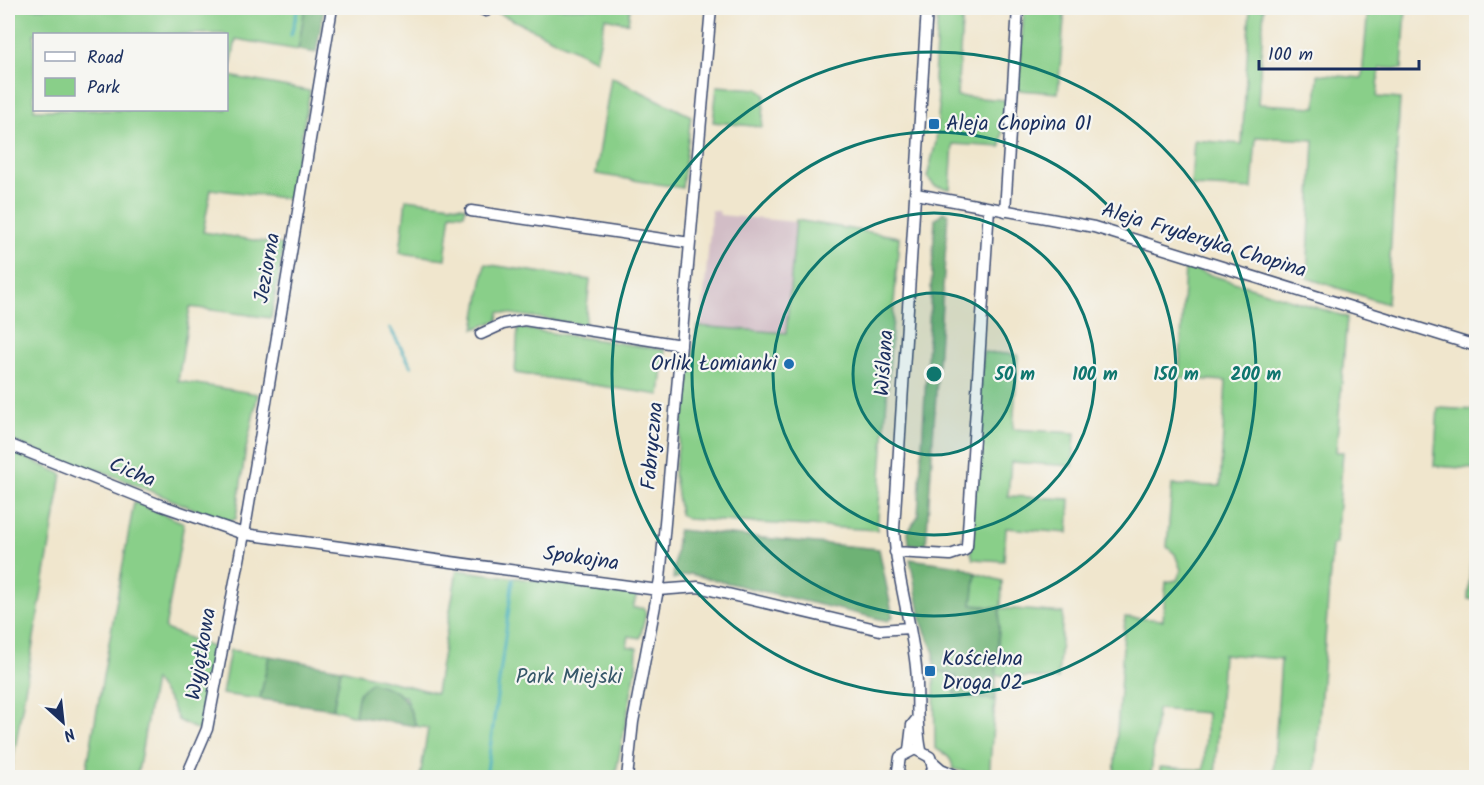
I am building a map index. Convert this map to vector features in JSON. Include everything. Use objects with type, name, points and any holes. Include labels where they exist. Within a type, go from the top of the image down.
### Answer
[{"type":"street","name":"Jeziorna","points":[[244,534],[332,8]]},
{"type":"street","name":"Fabryczna","points":[[627,777],[633,722],[658,590],[711,8]]},
{"type":"street","name":"Wiślana","points":[[921,750],[920,726],[916,720],[916,666],[895,552],[894,529],[927,8]]},
{"type":"street","points":[[1005,211],[1018,8]]},
{"type":"street","name":"Aleja Fryderyka Chopina","points":[[916,194],[1101,230],[1476,346]]},
{"type":"street","points":[[895,552],[950,555],[965,550],[967,546],[989,208]]},
{"type":"street","points":[[471,211],[690,243]]},
{"type":"street","points":[[481,334],[503,324],[524,320],[681,345]]},
{"type":"street","name":"Cicha","points":[[8,444],[160,505],[244,534]]},
{"type":"street","name":"Spokojna","points":[[244,534],[658,590],[698,587],[880,630],[909,628]]},
{"type":"street","name":"Wyjątkowa","points":[[188,777],[207,729],[244,534]]},
{"type":"street","name":"Wiślana","points":[[901,777],[898,764],[900,757],[909,750],[912,725],[916,720]]},
{"type":"street","points":[[909,750],[921,750],[941,769],[962,777]]},
{"type":"street","points":[[929,777],[933,762]]},
{"type":"street","points":[[935,777],[943,777]]},
{"type":"shaded area","points":[[712,210],[719,211],[720,215],[796,222],[786,333],[701,326]]},
{"type":"green space","points":[[8,8],[305,8],[298,50],[236,39],[229,76],[310,91],[290,199],[211,189],[203,232],[284,245],[271,318],[190,307],[178,381],[258,394],[245,454],[236,519],[226,522],[97,469],[96,475],[8,439]]},
{"type":"green space","points":[[305,8],[324,8],[316,53],[298,50]]},
{"type":"green space","points":[[488,8],[630,8],[628,23],[605,18],[596,60]]},
{"type":"green space","points":[[938,8],[963,8],[957,96],[1005,100],[1001,147],[953,144],[950,189],[935,186],[927,177],[936,142],[939,106],[934,80]]},
{"type":"green space","points":[[1024,8],[1065,8],[1058,93],[1018,90]]},
{"type":"green space","points":[[1250,8],[1264,8],[1258,104],[1316,107],[1318,74],[1362,78],[1368,8],[1406,8],[1402,69],[1380,68],[1377,97],[1400,99],[1387,304],[1307,278],[1314,140],[1256,137],[1252,189],[1191,186],[1194,140],[1242,144]]},
{"type":"green space","points":[[611,77],[691,116],[682,188],[596,174]]},
{"type":"green space","points":[[717,86],[758,89],[765,95],[762,127],[713,122]]},
{"type":"green space","points":[[406,199],[466,207],[464,214],[451,213],[445,259],[400,253]]},
{"type":"green space","points":[[943,212],[948,213],[926,546],[909,544],[908,532],[918,516],[935,219]]},
{"type":"green space","name":"Orlik Łomianki","points":[[796,220],[899,237],[877,530],[687,519],[680,514],[674,474],[697,326],[786,333]]},
{"type":"green space","points":[[485,264],[590,280],[585,325],[499,312],[498,320],[474,329]]},
{"type":"green space","points":[[1185,267],[1347,317],[1336,452],[1343,452],[1336,544],[1332,545],[1315,777],[1273,777],[1281,659],[1223,654],[1215,777],[1160,777],[1160,767],[1204,770],[1207,713],[1157,709],[1151,777],[1114,777],[1125,617],[1163,620],[1166,582],[1177,580],[1181,570],[1175,554],[1167,547],[1172,485],[1220,486],[1226,381],[1179,378]]},
{"type":"green space","points":[[518,328],[665,350],[660,395],[515,373]]},
{"type":"green space","points":[[983,352],[1018,355],[1013,429],[1075,433],[1073,466],[1011,462],[1008,496],[1070,499],[1068,533],[1006,528],[1004,561],[973,559],[970,549]]},
{"type":"green space","points":[[1438,408],[1476,410],[1476,469],[1434,466]]},
{"type":"green space","points":[[8,450],[62,474],[10,778],[8,777]]},
{"type":"green space","points":[[134,502],[184,523],[165,629],[212,647],[201,732],[178,720],[170,702],[154,680],[137,777],[85,778]]},
{"type":"green space","points":[[1474,519],[1476,519],[1476,599],[1468,599]]},
{"type":"green space","points":[[678,530],[879,549],[893,617],[888,621],[690,574],[673,579]]},
{"type":"green space","points":[[910,559],[961,566],[976,573],[972,605],[1000,608],[995,700],[955,696],[956,676],[934,669],[934,653],[922,623]]},
{"type":"green space","name":"Park Miejski","points":[[457,570],[637,594],[633,608],[643,608],[646,613],[640,638],[629,636],[627,646],[637,648],[636,669],[615,777],[420,777],[428,728],[416,726],[405,696],[359,693],[355,716],[333,709],[341,669],[436,693]]},
{"type":"green space","points":[[976,573],[1002,581],[1001,608],[1063,613],[1058,679],[996,675],[1000,608],[971,605]]},
{"type":"green space","points":[[230,650],[269,656],[260,699],[222,694]]},
{"type":"green space","points":[[269,656],[341,669],[333,709],[260,699]]},
{"type":"green space","points":[[934,669],[956,676],[955,696],[995,700],[989,777],[953,769],[949,758],[935,748]]},
{"type":"green space","points":[[371,682],[401,696],[409,707],[416,726],[355,716],[359,693]]},
{"type":"waterway","points":[[291,35],[298,8]]},
{"type":"waterway","points":[[390,328],[411,366]]},
{"type":"waterway","points":[[486,778],[513,578]]},
{"type":"place","name":"Aleja Chopina 01","points":[[934,124]]},
{"type":"place","name":"Orlik Łomianki","points":[[789,364]]},
{"type":"place","name":"Kościelna Droga 02","points":[[930,671]]}]
